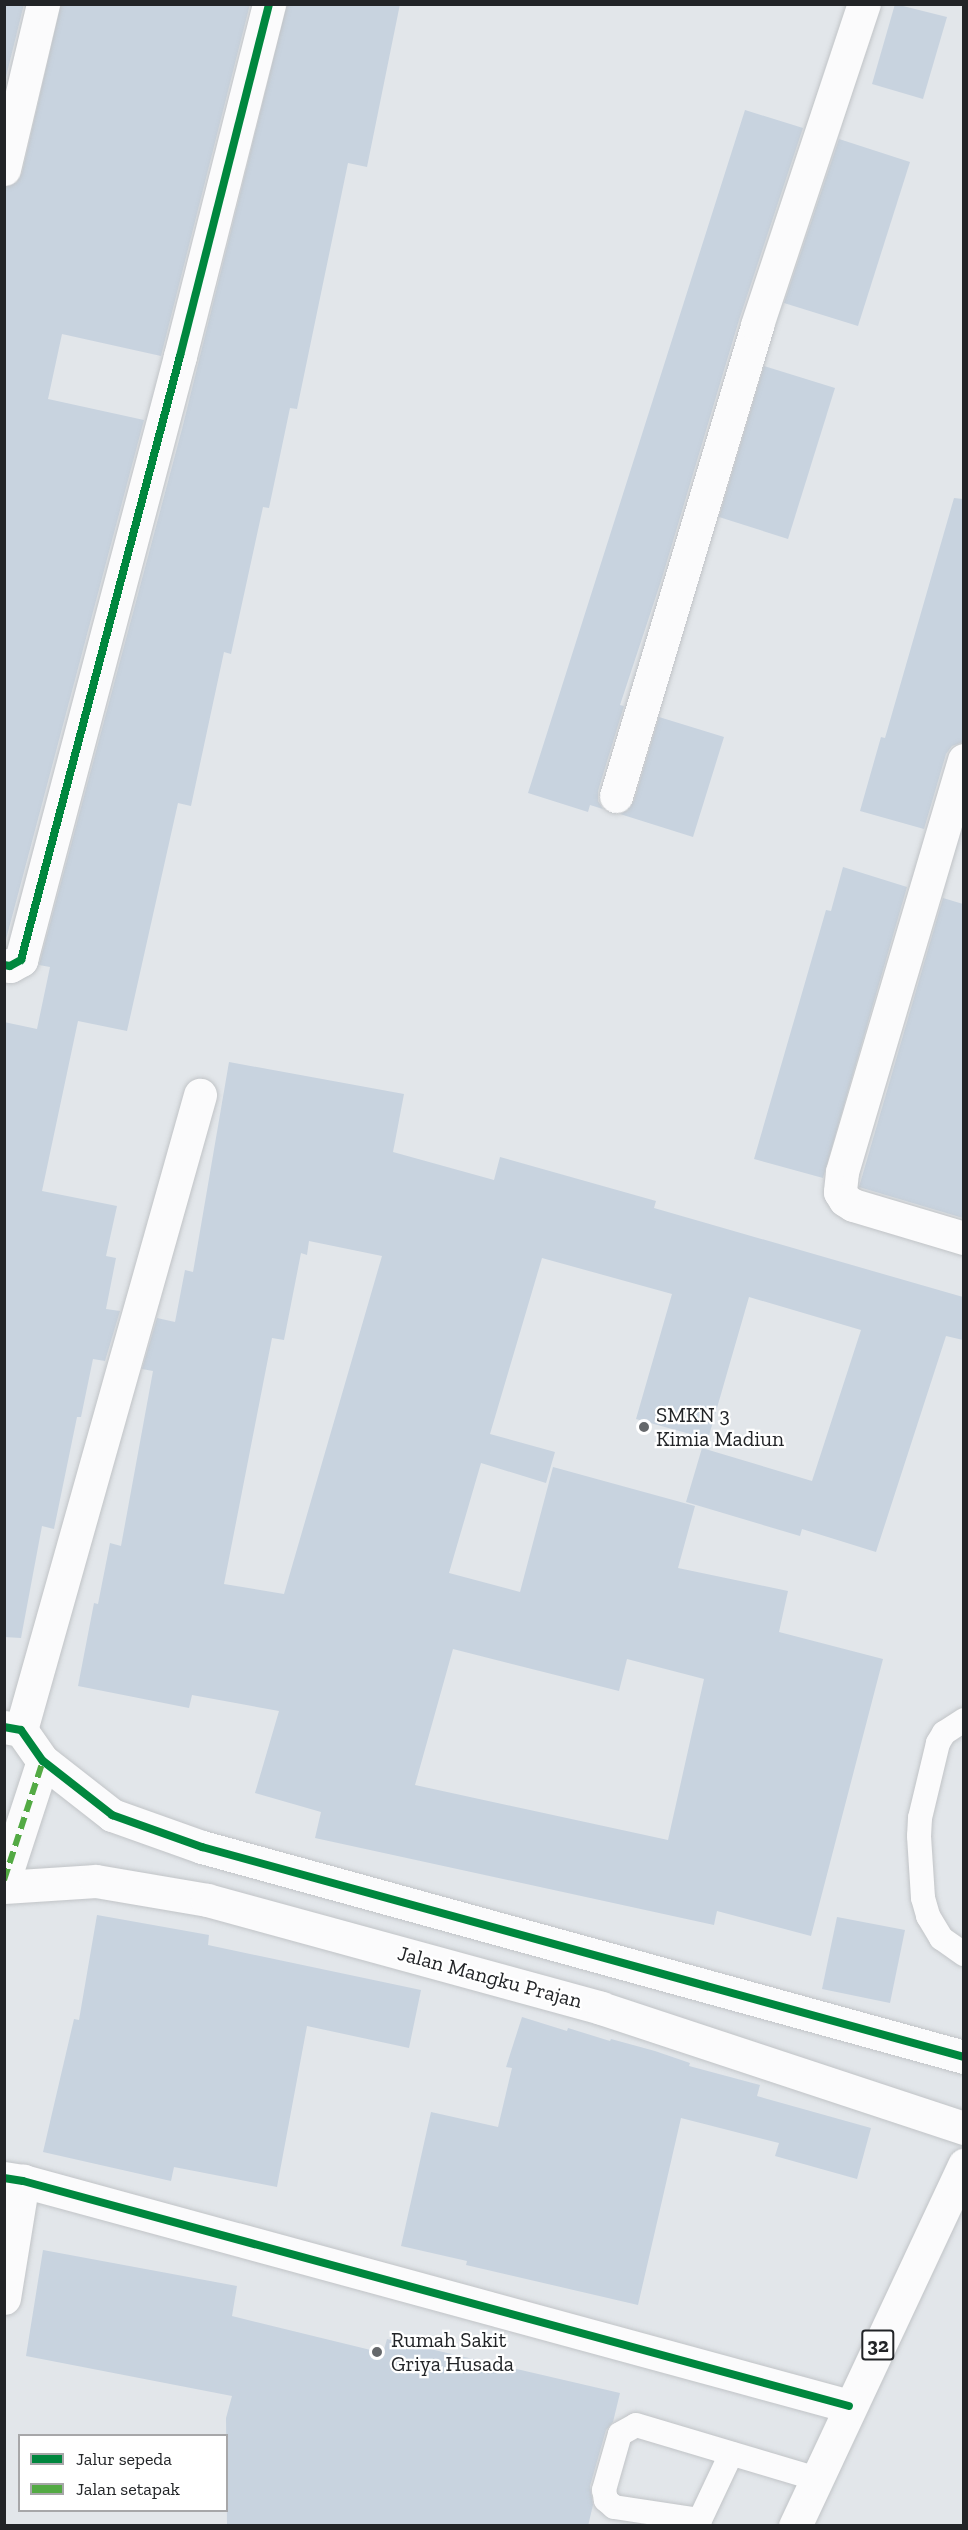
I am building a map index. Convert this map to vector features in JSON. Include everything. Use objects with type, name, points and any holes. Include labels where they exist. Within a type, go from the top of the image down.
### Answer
[{"type":"main road","points":[[4,169],[44,4]]},
{"type":"main road","points":[[4,965],[10,966],[21,960],[180,356],[269,4]]},
{"type":"main road","points":[[616,796],[757,325],[864,4]]},
{"type":"main road","points":[[963,760],[842,1172],[840,1192],[845,1200],[853,1205],[963,1238]]},
{"type":"main road","points":[[200,1095],[13,1729],[43,1761],[112,1815],[202,1847],[963,2057]]},
{"type":"main road","points":[[4,1880],[43,1761]]},
{"type":"main road","name":"Jalan Mangku Prajan","points":[[4,1887],[96,1881],[207,1900],[601,2008],[963,2128]]},
{"type":"main road","name":"32","points":[[795,2526],[963,2164]]},
{"type":"main road","points":[[4,2298],[14,2179],[849,2406]]},
{"type":"lane","points":[[963,1720],[944,1733],[938,1743],[920,1818],[919,1852],[923,1898],[933,1928],[941,1938],[963,1954]]},
{"type":"lane","points":[[731,2454],[699,2523],[615,2507],[606,2500],[604,2490],[620,2434],[636,2426],[817,2479]]},
{"type":"building","points":[[4,4],[24,4],[4,85]]},
{"type":"building","points":[[61,4],[250,4],[161,356],[62,334],[48,399],[144,420],[4,947],[4,187],[17,182],[22,173]]},
{"type":"building","points":[[287,4],[400,4],[367,167],[348,163],[297,409],[290,408],[269,508],[263,507],[231,654],[224,652],[191,806],[178,803],[127,1031],[78,1021],[42,1191],[117,1206],[106,1256],[116,1258],[106,1309],[120,1311],[105,1361],[93,1359],[81,1417],[77,1417],[54,1529],[42,1526],[21,1638],[4,1637],[4,1022],[37,1029],[50,967],[39,965],[182,429]]},
{"type":"building","points":[[895,4],[947,17],[923,99],[872,84]]},
{"type":"building","points":[[745,110],[803,128],[739,320],[662,578],[620,705],[624,706],[598,791],[598,801],[603,809],[590,805],[588,812],[528,793]]},
{"type":"building","points":[[839,139],[910,162],[858,326],[784,303]]},
{"type":"building","points":[[764,366],[835,388],[788,539],[719,517]]},
{"type":"building","points":[[954,498],[963,499],[963,742],[952,746],[946,754],[924,829],[860,811],[881,737],[885,738]]},
{"type":"building","points":[[659,717],[724,737],[693,837],[620,814],[628,810],[634,801]]},
{"type":"building","points":[[843,867],[907,887],[823,1178],[754,1159],[826,910],[831,911]]},
{"type":"building","points":[[943,898],[963,904],[963,1218],[859,1187]]},
{"type":"building","name":"SMKN 3 Kimia Madiun","points":[[229,1062],[404,1094],[393,1152],[494,1180],[500,1157],[656,1201],[654,1208],[963,1297],[963,1340],[946,1336],[876,1552],[802,1529],[800,1536],[686,1502],[702,1448],[812,1481],[861,1330],[749,1297],[708,1439],[636,1419],[672,1294],[542,1258],[490,1434],[555,1452],[546,1483],[481,1463],[449,1573],[520,1592],[553,1467],[695,1506],[678,1568],[788,1591],[779,1632],[883,1659],[811,1936],[717,1911],[714,1925],[315,1838],[321,1812],[255,1793],[279,1711],[192,1695],[189,1708],[78,1686],[94,1603],[98,1604],[110,1543],[121,1546],[153,1371],[142,1369],[157,1318],[175,1322],[185,1270],[193,1272]],"holes":[[[309,1241],[382,1256],[284,1594],[224,1584],[272,1338],[284,1340],[301,1253],[307,1255]],[[453,1649],[619,1691],[627,1659],[704,1679],[668,1840],[415,1785]]]},
{"type":"building","points":[[97,1915],[209,1935],[208,1945],[421,1990],[409,2048],[307,2026],[277,2187],[174,2167],[171,2181],[43,2152],[74,2019],[79,2020]]},
{"type":"building","points":[[837,1917],[905,1930],[890,2003],[822,1989]]},
{"type":"building","points":[[522,2017],[567,2031],[568,2028],[610,2041],[611,2039],[655,2051],[690,2063],[689,2066],[760,2085],[757,2096],[871,2128],[857,2179],[775,2156],[779,2143],[681,2118],[638,2305],[466,2265],[467,2261],[401,2246],[431,2112],[498,2127],[512,2068],[506,2067]]},
{"type":"building","name":"Rumah Sakit Griya Husada","points":[[43,2250],[237,2286],[232,2316],[383,2353],[387,2339],[620,2393],[613,2422],[606,2430],[590,2486],[593,2505],[588,2526],[227,2526],[228,2434],[226,2434],[226,2418],[232,2396],[26,2356]]},
{"type":"marked path","points":[[4,1880],[43,1761]]},
{"type":"cycle path","points":[[4,965],[10,966],[21,960],[180,356],[269,4]]},
{"type":"cycle path","points":[[4,1727],[21,1730],[43,1761],[112,1815],[202,1847],[964,2057]]},
{"type":"cycle path","points":[[4,2178],[23,2181],[849,2406]]},
{"type":"place","name":"SMKN 3 Kimia Madiun","points":[[644,1427]]},
{"type":"place","name":"Rumah Sakit Griya Husada","points":[[377,2352]]}]
